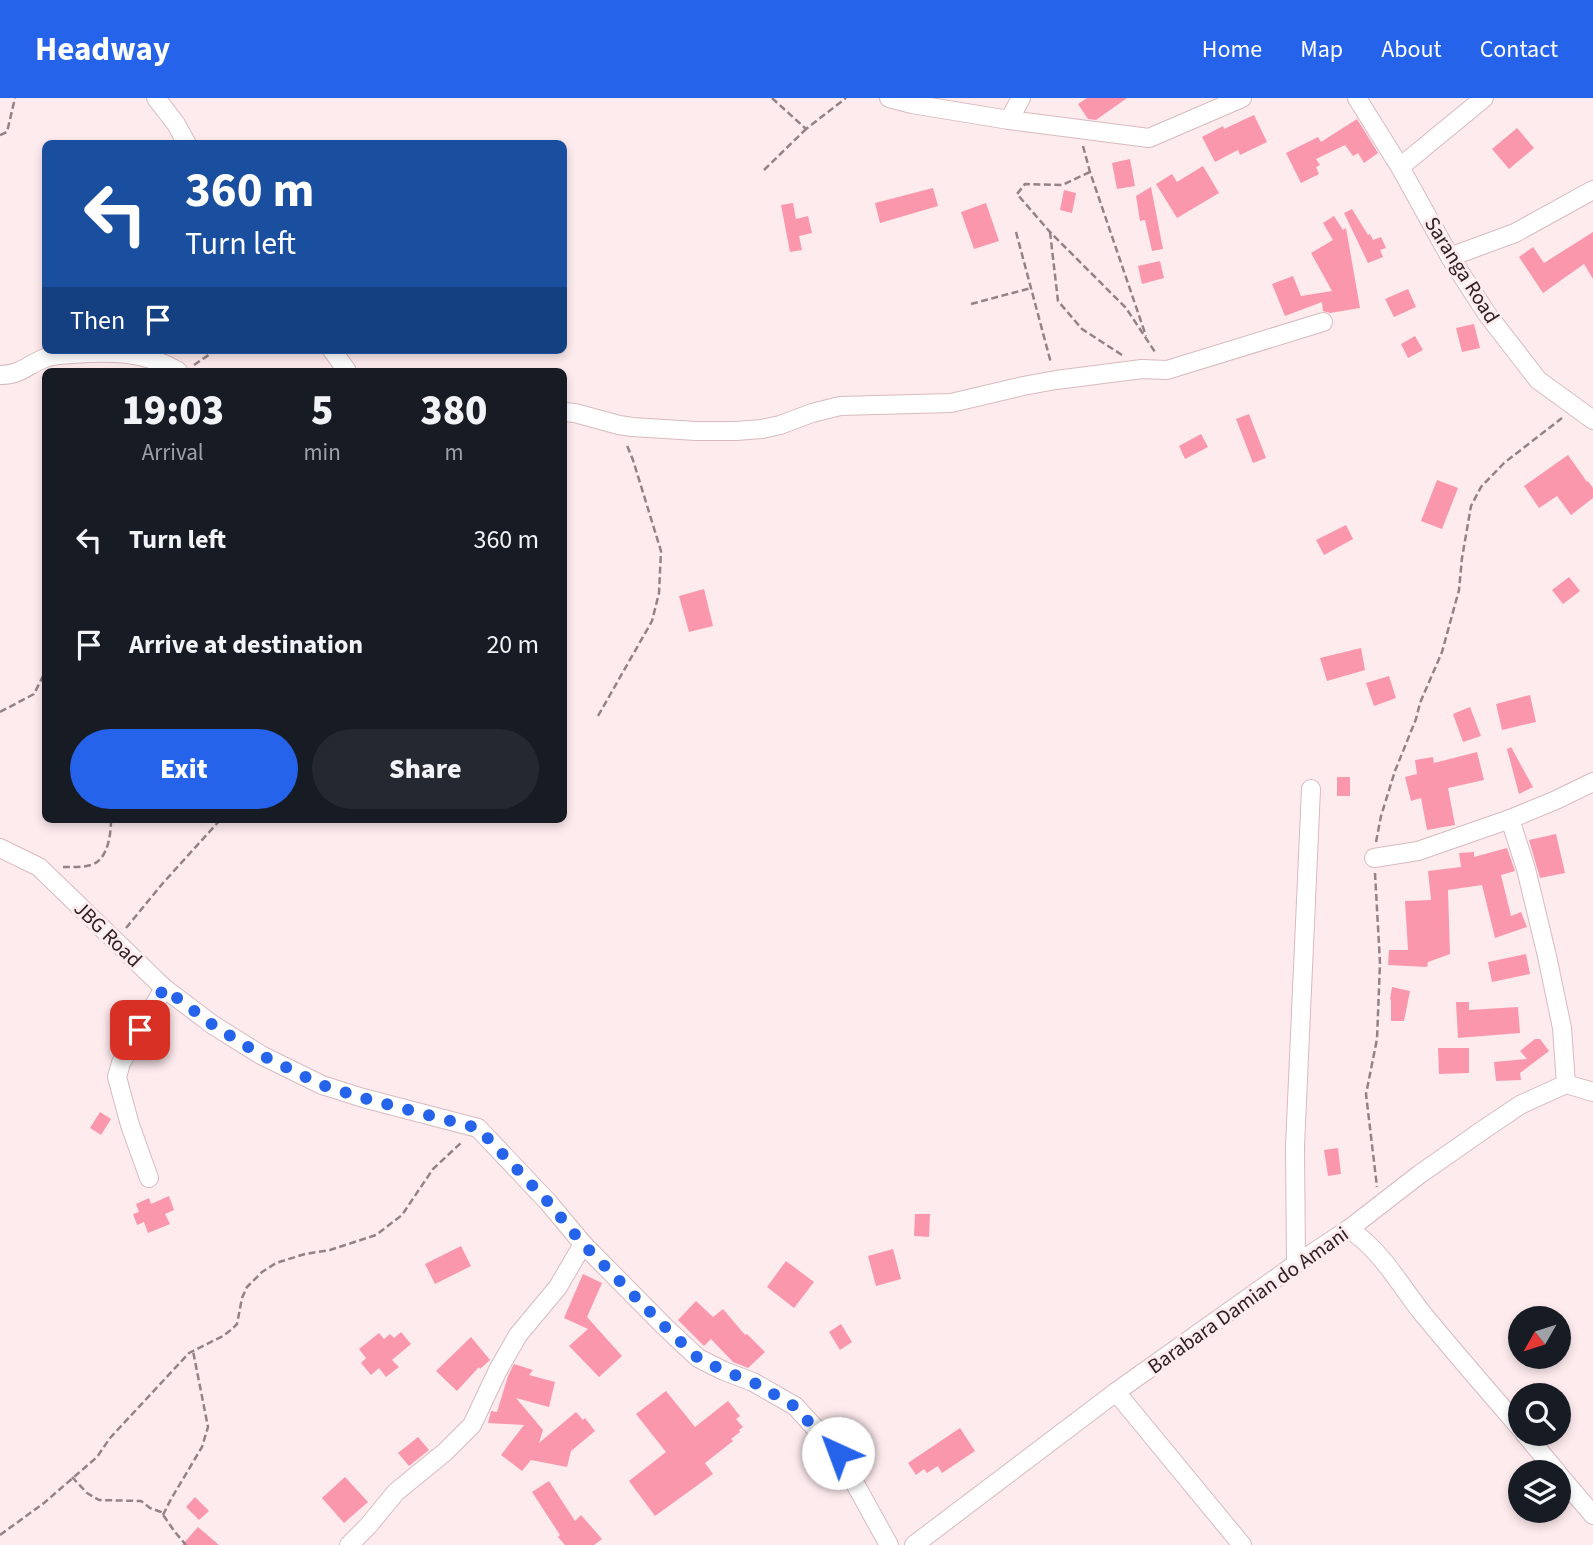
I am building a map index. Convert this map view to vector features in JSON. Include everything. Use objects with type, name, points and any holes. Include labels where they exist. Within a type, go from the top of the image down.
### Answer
[{"type":"street","points":[[156,98],[185,140]]},
{"type":"street","points":[[888,98],[1009,120],[1149,138],[1242,98]]},
{"type":"street","points":[[1009,120],[1021,98]]},
{"type":"street","name":"Saranga Road","points":[[1357,98],[1400,167],[1450,257],[1487,314],[1538,380],[1593,419]]},
{"type":"street","points":[[1400,167],[1484,98]]},
{"type":"street","points":[[1450,257],[1515,233],[1593,190]]},
{"type":"street","points":[[567,412],[619,425],[696,431],[762,429],[841,406],[951,403],[1056,380],[1142,369],[1167,370],[1323,322]]},
{"type":"street","points":[[0,375],[13,375],[48,356],[70,354]]},
{"type":"street","points":[[124,354],[139,355],[186,368]]},
{"type":"street","points":[[1374,858],[1418,851],[1510,819],[1593,782]]},
{"type":"street","points":[[1296,1264],[1295,1146],[1311,789]]},
{"type":"street","points":[[1510,819],[1526,869],[1547,956],[1562,1028],[1566,1084],[1593,1092]]},
{"type":"street","name":"JBG Road","points":[[0,848],[39,867],[164,988],[213,1025],[261,1055],[322,1085],[478,1128]]},
{"type":"street","points":[[149,1178],[130,1125],[117,1077],[121,1063],[164,988]]},
{"type":"street","name":"Barabara Damian do Amani","points":[[914,1545],[1116,1392],[1349,1229],[1420,1174],[1520,1105],[1566,1084]]},
{"type":"street","points":[[478,1128],[548,1202],[583,1244],[698,1358],[753,1382],[794,1406],[838,1453],[889,1545]]},
{"type":"street","points":[[1349,1229],[1375,1250],[1421,1312],[1508,1415]]},
{"type":"street","points":[[349,1545],[396,1492],[445,1452],[471,1425],[518,1335],[558,1287],[583,1244]]},
{"type":"street","points":[[1116,1392],[1242,1545]]},
{"type":"street","points":[[1535,1446],[1547,1460]]},
{"type":"street","points":[[1571,1489],[1593,1515]]},
{"type":"path","points":[[0,135],[7,132],[15,98]]},
{"type":"path","points":[[772,98],[806,129]]},
{"type":"path","points":[[764,170],[806,129],[846,98]]},
{"type":"path","points":[[1078,130],[1147,341]]},
{"type":"path","points":[[1090,172],[1062,185],[1026,184],[1017,194],[1050,232],[1126,308],[1167,370]]},
{"type":"path","points":[[1016,232],[1056,380]]},
{"type":"path","points":[[1050,232],[1058,301],[1082,329],[1142,369]]},
{"type":"path","points":[[971,304],[1031,288]]},
{"type":"path","points":[[186,368],[209,354]]},
{"type":"path","points":[[1379,1206],[1366,1094],[1377,1039],[1380,963],[1374,858],[1381,816],[1420,703],[1443,652],[1460,590],[1461,558],[1471,506],[1480,488],[1504,463],[1576,407]]},
{"type":"path","points":[[598,716],[652,621],[659,593],[661,551],[633,460],[619,425]]},
{"type":"path","points":[[0,712],[34,694],[42,678]]},
{"type":"path","points":[[39,867],[78,867],[96,863],[109,840],[111,823]]},
{"type":"path","points":[[116,942],[163,883],[217,823]]},
{"type":"path","points":[[0,1535],[44,1503],[96,1457],[189,1353],[232,1330],[237,1324],[247,1287],[262,1272],[285,1260],[330,1250],[376,1235],[402,1215],[433,1169],[478,1128]]},
{"type":"path","points":[[163,1515],[202,1447],[208,1427],[193,1351]]},
{"type":"path","points":[[72,1478],[87,1493],[99,1500],[141,1501],[161,1512],[187,1545]]},
{"type":"building","points":[[1087,98],[1127,98],[1096,120],[1088,119],[1078,104]]},
{"type":"building","points":[[1254,115],[1267,142],[1240,155],[1238,150],[1215,162],[1202,137]]},
{"type":"building","points":[[1357,119],[1378,153],[1364,163],[1358,153],[1353,156],[1345,145],[1316,159],[1320,165],[1316,167],[1319,174],[1301,183],[1286,153],[1318,137],[1321,142]]},
{"type":"building","points":[[1517,128],[1534,148],[1509,169],[1492,149]]},
{"type":"building","points":[[1130,159],[1135,186],[1117,189],[1112,163]]},
{"type":"building","points":[[1203,166],[1219,193],[1177,218],[1156,184],[1172,174],[1177,182]]},
{"type":"building","points":[[1151,187],[1163,249],[1152,251],[1145,220],[1140,221],[1136,196]]},
{"type":"building","points":[[933,188],[938,206],[880,223],[875,203]]},
{"type":"building","points":[[1064,190],[1076,193],[1072,213],[1060,210]]},
{"type":"building","points":[[793,203],[796,219],[808,216],[812,233],[799,236],[802,250],[790,252],[781,205]]},
{"type":"building","points":[[986,203],[999,241],[974,249],[961,212]]},
{"type":"building","points":[[1352,209],[1373,240],[1381,237],[1386,248],[1380,250],[1383,257],[1368,263],[1344,213]]},
{"type":"building","points":[[1334,216],[1343,230],[1346,228],[1360,308],[1330,313],[1323,311],[1322,302],[1285,316],[1272,284],[1293,276],[1301,296],[1332,291],[1311,253],[1333,240],[1323,223]]},
{"type":"building","points":[[1593,232],[1593,279],[1584,264],[1543,293],[1519,257],[1533,247],[1544,263]]},
{"type":"building","points":[[1160,261],[1164,278],[1142,284],[1138,266]]},
{"type":"building","points":[[1408,289],[1416,307],[1394,317],[1385,299]]},
{"type":"building","points":[[1474,324],[1480,348],[1462,352],[1456,328]]},
{"type":"building","points":[[1415,336],[1423,350],[1408,358],[1401,344]]},
{"type":"building","points":[[1249,414],[1266,458],[1253,463],[1236,419]]},
{"type":"building","points":[[1201,434],[1208,447],[1185,459],[1179,446]]},
{"type":"building","points":[[1568,455],[1593,488],[1593,498],[1571,515],[1557,496],[1539,508],[1524,486]]},
{"type":"building","points":[[1437,480],[1458,488],[1442,529],[1421,521]]},
{"type":"building","points":[[1346,525],[1353,539],[1324,555],[1316,540]]},
{"type":"building","points":[[1569,577],[1580,591],[1563,604],[1552,590]]},
{"type":"building","points":[[704,589],[713,626],[689,632],[679,596]]},
{"type":"building","points":[[1361,648],[1365,670],[1327,681],[1320,658]]},
{"type":"building","points":[[1389,676],[1396,698],[1374,706],[1366,683]]},
{"type":"building","points":[[1530,695],[1536,722],[1502,730],[1496,704]]},
{"type":"building","points":[[1470,707],[1481,736],[1463,742],[1453,714]]},
{"type":"building","points":[[1511,747],[1533,787],[1519,794],[1507,749]]},
{"type":"building","points":[[1477,752],[1484,780],[1448,788],[1455,825],[1427,830],[1421,798],[1411,801],[1405,777],[1417,774],[1415,760],[1433,757],[1434,763]]},
{"type":"building","points":[[1337,777],[1350,777],[1350,796],[1337,796]]},
{"type":"building","points":[[1556,834],[1565,873],[1540,878],[1529,840]]},
{"type":"building","points":[[1507,848],[1515,871],[1501,875],[1511,916],[1521,912],[1527,927],[1495,938],[1482,885],[1448,890],[1450,954],[1428,962],[1427,967],[1388,965],[1389,950],[1408,950],[1405,901],[1431,900],[1428,871],[1461,867],[1459,853],[1474,852],[1474,857]]},
{"type":"building","points":[[1526,954],[1530,974],[1492,982],[1488,962]]},
{"type":"building","points":[[1392,987],[1410,991],[1404,1021],[1391,1021]]},
{"type":"building","points":[[1456,1002],[1469,1002],[1469,1010],[1518,1007],[1520,1033],[1458,1038]]},
{"type":"building","points":[[1535,1039],[1540,1039],[1549,1051],[1520,1073],[1521,1080],[1496,1081],[1494,1062],[1527,1059],[1520,1051]]},
{"type":"building","points":[[1438,1048],[1469,1048],[1469,1073],[1439,1074]]},
{"type":"building","points":[[100,1112],[111,1119],[101,1135],[90,1128]]},
{"type":"building","points":[[1338,1148],[1341,1174],[1328,1176],[1324,1150]]},
{"type":"building","points":[[169,1196],[174,1210],[165,1214],[170,1224],[148,1233],[144,1222],[137,1225],[133,1214],[139,1212],[136,1204],[149,1198],[151,1204]]},
{"type":"building","points":[[915,1214],[930,1214],[929,1237],[914,1236]]},
{"type":"building","points":[[461,1246],[471,1266],[435,1284],[425,1264]]},
{"type":"building","points":[[893,1249],[901,1279],[876,1286],[868,1256]]},
{"type":"building","points":[[786,1261],[814,1282],[794,1308],[767,1287]]},
{"type":"building","points":[[583,1274],[602,1283],[587,1317],[622,1356],[599,1377],[569,1346],[588,1329],[564,1318]]},
{"type":"building","points":[[696,1301],[713,1317],[723,1309],[745,1335],[765,1352],[748,1368],[733,1362],[711,1339],[704,1346],[678,1320]]},
{"type":"building","points":[[841,1324],[852,1342],[840,1350],[829,1332]]},
{"type":"building","points":[[401,1332],[411,1344],[392,1360],[399,1367],[386,1377],[379,1368],[371,1375],[361,1363],[366,1358],[359,1349],[379,1333],[384,1339],[390,1334],[394,1338]]},
{"type":"building","points":[[471,1337],[490,1360],[480,1369],[479,1367],[457,1391],[436,1371]]},
{"type":"building","points":[[514,1364],[533,1370],[529,1375],[555,1382],[549,1407],[516,1398],[543,1430],[539,1443],[576,1412],[583,1420],[585,1418],[595,1431],[571,1451],[567,1467],[531,1460],[522,1471],[501,1455],[524,1425],[488,1423],[491,1411],[497,1412]]},
{"type":"building","points":[[666,1391],[695,1427],[728,1401],[740,1416],[736,1419],[743,1427],[731,1439],[733,1441],[705,1463],[713,1474],[655,1516],[629,1481],[666,1452],[636,1414]]},
{"type":"building","points":[[960,1428],[975,1451],[942,1473],[938,1466],[927,1473],[924,1469],[916,1475],[908,1463]]},
{"type":"building","points":[[418,1437],[429,1450],[409,1466],[398,1453]]},
{"type":"building","points":[[345,1477],[368,1502],[344,1523],[322,1498]]},
{"type":"building","points":[[549,1481],[575,1521],[581,1515],[602,1539],[594,1545],[565,1545],[532,1492]]},
{"type":"building","points":[[195,1497],[209,1511],[199,1520],[186,1507]]},
{"type":"building","points":[[198,1527],[219,1545],[182,1545]]},
{"type":"route","points":[[140,1030],[164,988],[213,1025],[261,1055],[322,1085],[478,1128],[548,1202],[583,1244],[698,1358],[753,1382],[794,1406],[838,1453]]}]
